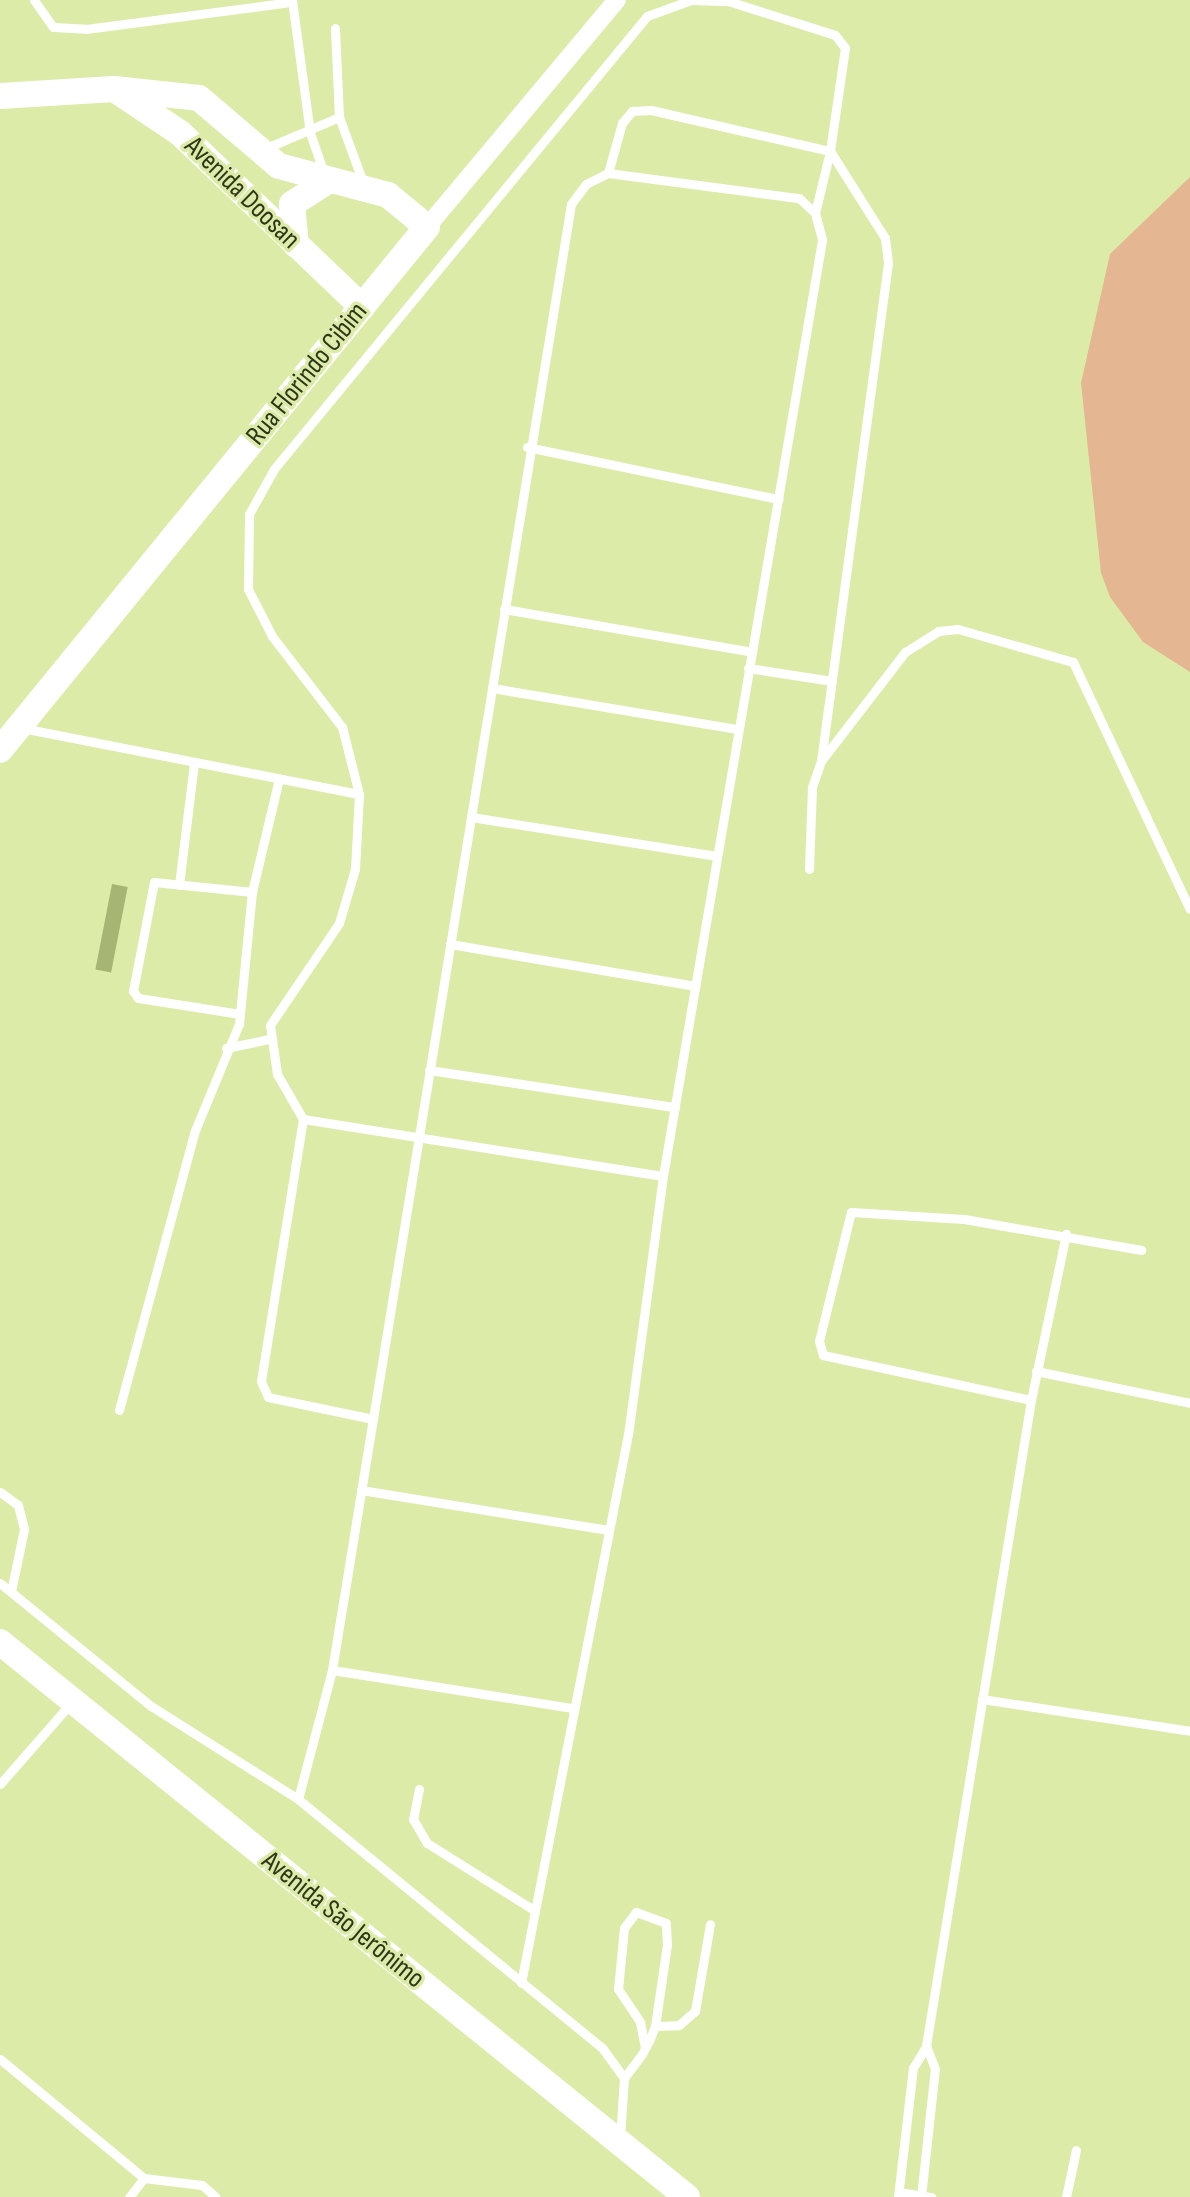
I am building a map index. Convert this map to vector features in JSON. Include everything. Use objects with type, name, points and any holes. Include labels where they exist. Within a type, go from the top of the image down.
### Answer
[{"type":"street","name":"Rua Florindo Cibim","points":[[0,750],[427,227],[617,0]]},
{"type":"street","name":"Avenida Doosan","points":[[0,96],[114,89],[199,98],[279,166],[326,182],[365,187],[427,227]]},
{"type":"street","name":"Avenida Doosan","points":[[114,89],[180,133],[362,307]]},
{"type":"street","points":[[180,133],[176,114],[199,98]]},
{"type":"street","points":[[296,245],[292,204],[326,182]]},
{"type":"street","name":"Avenida São Jerônimo","points":[[0,1642],[71,1703],[619,2142],[680,2195]]},
{"type":"lane","points":[[34,0],[53,27],[86,29],[292,1],[310,133],[326,182]]},
{"type":"lane","points":[[373,1419],[268,1397],[261,1381],[303,1119],[277,1074],[269,1039],[270,1025],[339,923],[355,869],[359,794],[342,727],[272,636],[248,589],[249,514],[274,469],[647,16],[691,0],[728,1],[835,35],[845,48],[830,151],[815,213],[822,240],[663,1176],[628,1434],[571,1708],[521,1983]]},
{"type":"lane","points":[[335,28],[339,117],[365,187]]},
{"type":"lane","points":[[608,173],[622,123],[632,111],[830,151],[866,198],[888,263],[821,761],[812,787],[809,869]]},
{"type":"lane","points":[[261,150],[310,133],[339,117]]},
{"type":"lane","points":[[298,1799],[332,1670],[492,688],[527,447],[571,204],[586,184],[608,173],[799,198],[815,213]]},
{"type":"lane","points":[[527,447],[779,499]]},
{"type":"lane","points":[[504,609],[752,652]]},
{"type":"lane","points":[[821,761],[905,652],[931,634],[958,629],[1059,655],[1083,675],[1190,909]]},
{"type":"lane","points":[[748,668],[832,681]]},
{"type":"lane","points":[[492,688],[738,729]]},
{"type":"lane","points":[[19,727],[359,794]]},
{"type":"lane","points":[[179,885],[194,762]]},
{"type":"lane","points":[[119,1410],[194,1133],[240,1014],[252,892],[279,779]]},
{"type":"lane","points":[[471,817],[717,856]]},
{"type":"lane","points":[[240,1014],[138,998],[133,991],[151,885],[252,892]]},
{"type":"lane","points":[[450,944],[695,986]]},
{"type":"lane","points":[[226,1048],[269,1039]]},
{"type":"lane","points":[[429,1070],[675,1107]]},
{"type":"lane","points":[[303,1119],[663,1176]]},
{"type":"lane","points":[[1031,1400],[835,1361],[823,1355],[819,1341],[847,1219],[856,1210],[1066,1234],[1141,1250]]},
{"type":"lane","points":[[926,2046],[935,2069],[925,2196],[898,2194],[913,2068],[926,2046],[1036,1371],[1066,1234]]},
{"type":"lane","points":[[1036,1371],[1190,1403]]},
{"type":"lane","points":[[361,1490],[607,1530]]},
{"type":"lane","points":[[0,1492],[18,1505],[24,1529],[11,1592]]},
{"type":"lane","points":[[0,1583],[151,1706],[298,1799],[603,2049],[624,2078],[627,2116],[619,2142]]},
{"type":"lane","points":[[332,1670],[571,1708]]},
{"type":"lane","points":[[982,1699],[1190,1731]]},
{"type":"lane","points":[[0,1784],[71,1703]]},
{"type":"lane","points":[[419,1789],[413,1819],[427,1843],[534,1910]]},
{"type":"lane","points":[[624,2078],[645,2048],[655,2026],[667,1926],[636,1912],[624,1928],[618,1989],[640,2022],[645,2048]]},
{"type":"lane","points":[[655,2026],[672,2028],[695,2011],[710,1924]]},
{"type":"lane","points":[[0,2059],[144,2178],[202,2185],[216,2197]]},
{"type":"lane","points":[[1066,2197],[1076,2150]]},
{"type":"lane","points":[[129,2197],[144,2178]]},
{"type":"shaded area","points":[[1190,177],[1190,672],[1143,642],[1110,597],[1101,573],[1081,383],[1110,254]]},
{"type":"building","points":[[112,884],[128,887],[111,972],[95,969]]}]
